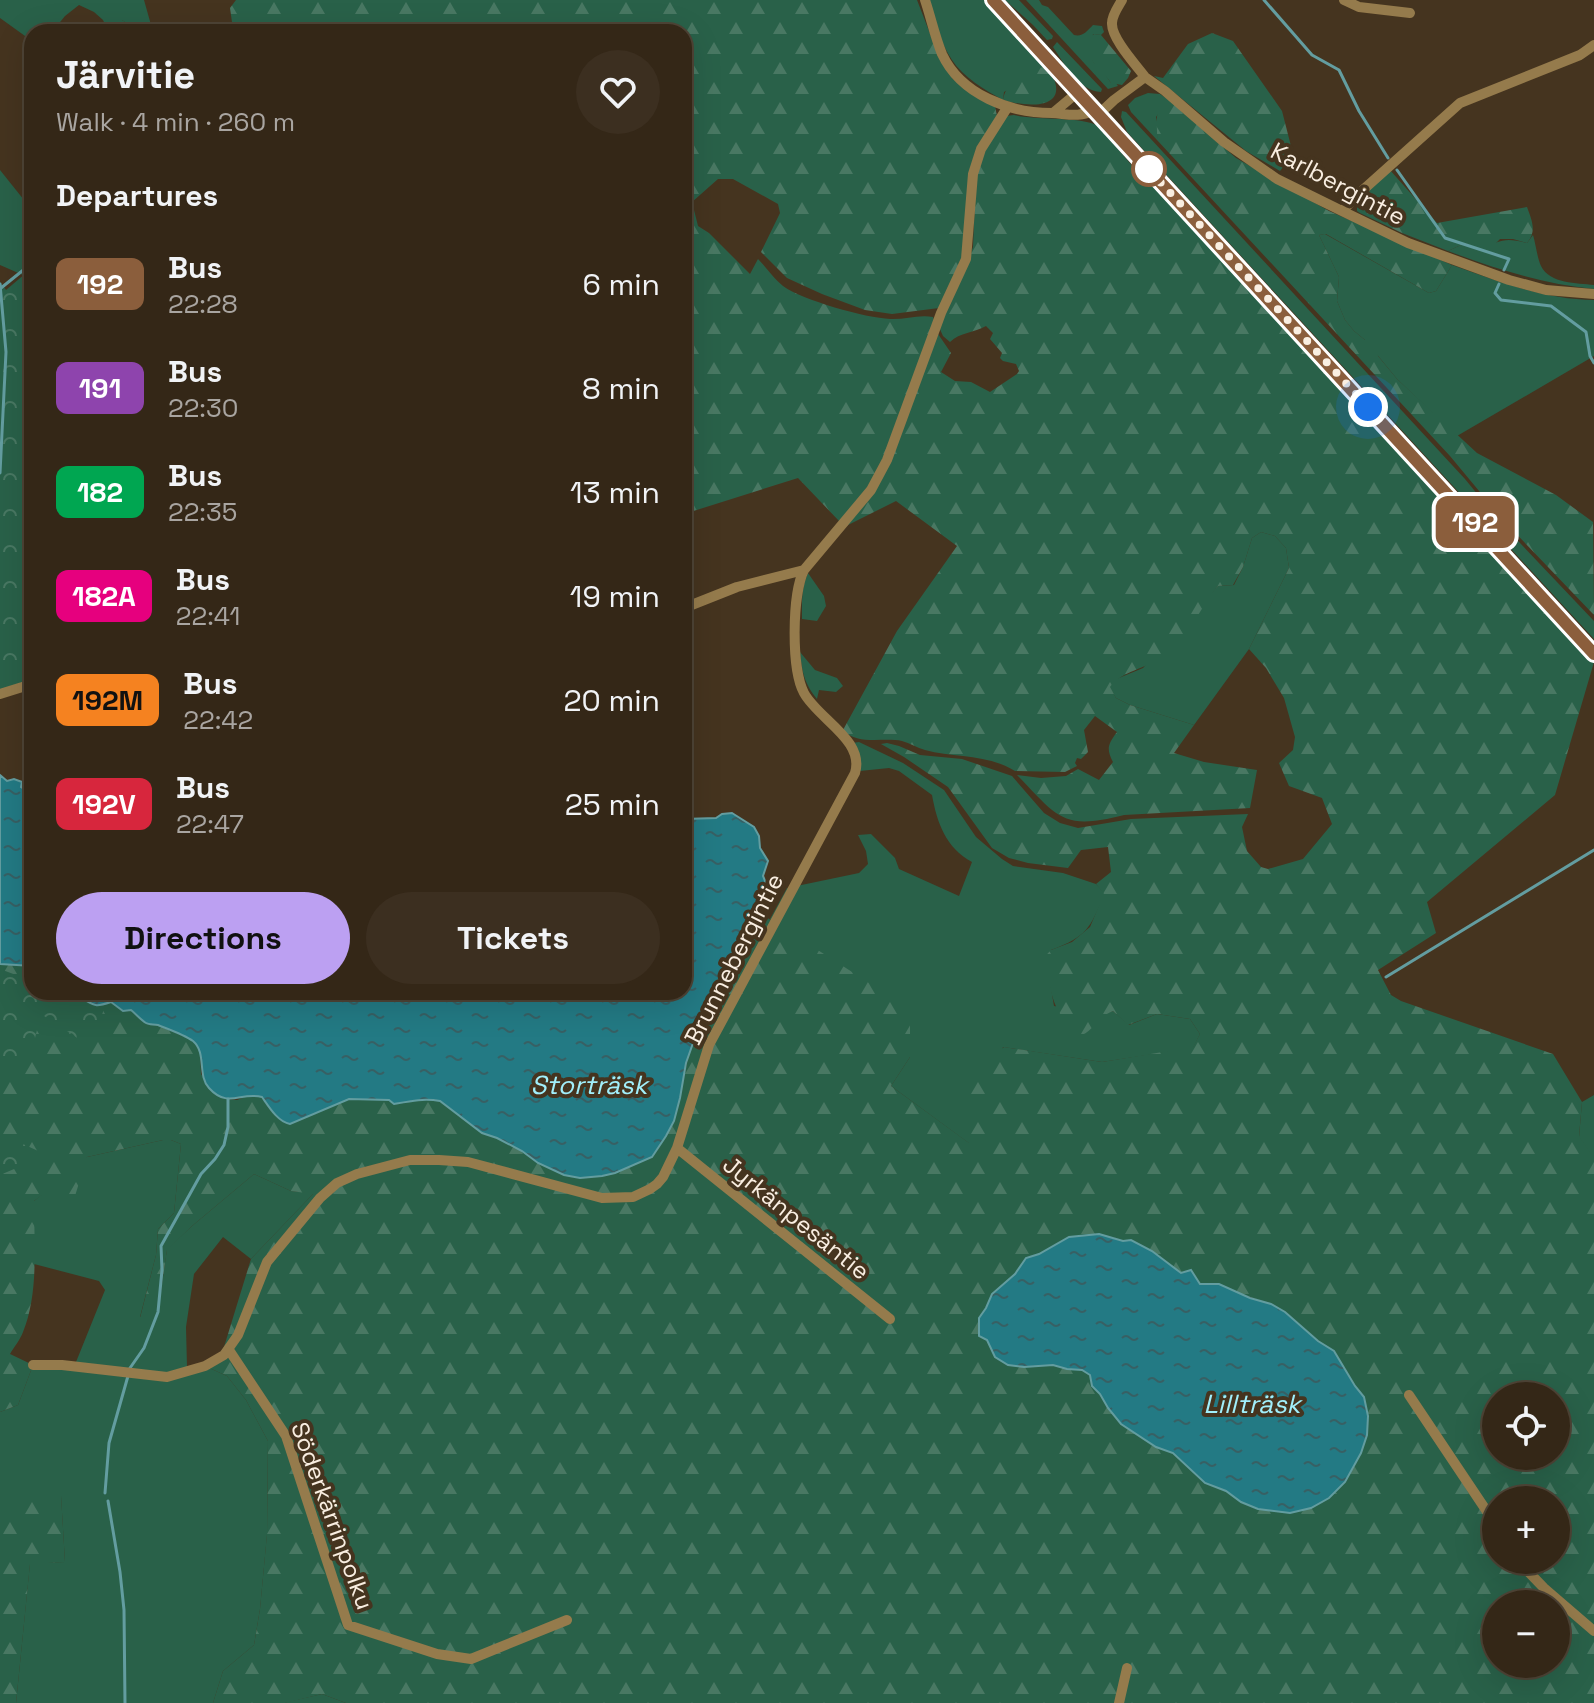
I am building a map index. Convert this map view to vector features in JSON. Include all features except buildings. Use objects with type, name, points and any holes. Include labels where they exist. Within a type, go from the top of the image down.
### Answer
[{"type":"main road","points":[[993,0],[1594,654]]},
{"type":"street","points":[[925,0],[943,54],[951,68],[976,91],[1007,108],[1038,114],[1085,115],[1096,112],[1145,77]]},
{"type":"street","name":"Karlbergintie","points":[[1122,0],[1113,15],[1112,29],[1145,77],[1224,142],[1277,179],[1408,243],[1509,280],[1546,290],[1594,294]]},
{"type":"street","points":[[1344,0],[1359,7],[1410,13]]},
{"type":"street","points":[[1342,211],[1460,103],[1580,55],[1594,45]]},
{"type":"street","points":[[1053,113],[1078,92]]},
{"type":"street","points":[[692,605],[737,587],[804,570],[871,490],[887,460],[941,313],[966,259],[973,174],[981,149],[1007,108]]},
{"type":"street","name":"Brunnebergintie","points":[[229,1350],[267,1262],[320,1198],[343,1179],[410,1160],[439,1160],[468,1162],[602,1198],[624,1198],[641,1194],[663,1177],[677,1148],[709,1045],[857,766],[857,758],[847,740],[814,708],[798,679],[795,650],[797,602],[798,586],[804,570]]},
{"type":"street","points":[[0,694],[24,686]]},
{"type":"street","name":"Jyrkänpesäntie","points":[[677,1148],[890,1319]]},
{"type":"street","points":[[33,1365],[62,1365],[167,1377],[205,1366],[229,1350]]},
{"type":"street","name":"Söderkärrinpolku","points":[[229,1350],[286,1436],[348,1625],[437,1654],[471,1659],[567,1620]]},
{"type":"street","points":[[1409,1395],[1482,1504]]},
{"type":"street","points":[[1530,1574],[1594,1631]]},
{"type":"street","points":[[1119,1703],[1127,1668]]},
{"type":"green space","points":[[0,0],[144,0],[151,24],[103,20],[79,5],[58,24],[24,24],[24,35],[0,18]]},
{"type":"green space","points":[[236,0],[917,0],[941,62],[953,79],[995,106],[997,116],[977,150],[962,260],[939,308],[892,314],[865,310],[787,278],[761,252],[780,213],[778,204],[733,179],[718,179],[692,202],[692,24],[229,24],[232,22],[230,8]]},
{"type":"green space","points":[[927,0],[984,0],[1047,66],[1004,92],[1003,100],[975,83],[957,66],[941,38]]},
{"type":"green space","points":[[1005,0],[1019,0],[1053,36],[1052,39],[1047,40]]},
{"type":"green space","points":[[1026,0],[1039,0],[1074,35],[1082,34],[1093,25],[1102,26],[1104,32],[1101,35],[1093,34],[1092,59],[1111,83],[1118,86],[1108,89]]},
{"type":"green space","points":[[103,20],[122,20],[128,24],[105,24]]},
{"type":"green space","points":[[1212,33],[1233,41],[1282,111],[1293,154],[1280,171],[1246,151],[1154,76],[1163,78],[1188,44]]},
{"type":"green space","points":[[1094,34],[1101,35],[1131,71],[1122,85],[1111,83],[1082,49],[1082,44]]},
{"type":"green space","points":[[1057,42],[1102,89],[1101,92],[1086,87],[1073,76],[1053,47]]},
{"type":"green space","points":[[1047,66],[1056,90],[1053,98],[1037,104],[1003,100],[1013,81]]},
{"type":"green space","points":[[1148,93],[1160,94],[1169,100],[1156,117],[1157,140],[1128,105],[1135,98]]},
{"type":"green space","points":[[1169,100],[1236,158],[1329,211],[1452,265],[1436,291],[1429,293],[1326,234],[1319,235],[1339,277],[1337,301],[1345,320],[1365,340],[1372,338],[1376,342],[1378,356],[1397,379],[1477,453],[1556,495],[1593,522],[1594,615],[1504,521],[1450,456],[1157,140],[1158,112]]},
{"type":"green space","points":[[1122,111],[1594,621],[1594,639],[1127,132]]},
{"type":"green space","points":[[1006,116],[1070,120],[1099,126],[1139,174],[1168,198],[1594,662],[1555,795],[1427,902],[1436,933],[1378,970],[1391,995],[1401,1001],[1553,1054],[1582,1102],[1579,1136],[1594,1156],[1594,1703],[346,1703],[322,1694],[285,1703],[213,1703],[223,1671],[254,1645],[267,1534],[268,1441],[246,1400],[227,1376],[205,1366],[214,1362],[224,1347],[251,1259],[313,1194],[291,1191],[254,1174],[167,1250],[158,1312],[152,1329],[140,1318],[156,1255],[158,1229],[174,1213],[181,1144],[163,1140],[87,1157],[75,1196],[42,1195],[34,1201],[31,1301],[23,1332],[10,1354],[33,1365],[18,1405],[0,1412],[0,964],[24,966],[24,1000],[83,1000],[96,1005],[111,1002],[123,1011],[131,1010],[146,1023],[192,1040],[200,1050],[201,1074],[215,1094],[237,1100],[252,1094],[262,1097],[274,1114],[286,1123],[349,1099],[389,1100],[394,1104],[422,1098],[440,1100],[482,1133],[564,1175],[580,1178],[615,1172],[658,1149],[674,1121],[690,1048],[710,995],[737,945],[763,915],[910,1009],[910,1057],[891,1086],[969,1143],[960,1083],[1004,1047],[1102,1062],[1193,1047],[1200,1034],[1190,1019],[1157,1014],[1128,1025],[1113,1011],[1082,1035],[1068,1024],[1056,1006],[1049,982],[1032,970],[1051,950],[1072,942],[1090,927],[1104,894],[1096,884],[1111,872],[1108,847],[1081,850],[1068,868],[1009,858],[992,848],[948,787],[881,744],[899,746],[920,755],[962,759],[1012,776],[1044,813],[1060,823],[1078,828],[1131,819],[1248,814],[1242,827],[1247,851],[1261,867],[1268,869],[1303,859],[1332,824],[1322,798],[1289,786],[1279,763],[1293,750],[1295,737],[1284,698],[1266,668],[1249,649],[1289,568],[1286,548],[1275,536],[1261,532],[1252,538],[1243,567],[1233,585],[1218,586],[1181,641],[1157,660],[1120,678],[1110,687],[1116,698],[1130,705],[1194,725],[1174,753],[1204,762],[1257,770],[1250,808],[1124,815],[1087,821],[1063,817],[1017,775],[1041,778],[1066,776],[1078,769],[1099,780],[1113,762],[1109,747],[1117,732],[1095,716],[1084,730],[1088,752],[1081,759],[1077,758],[1077,766],[1065,772],[1015,771],[983,759],[936,753],[902,741],[856,738],[843,730],[897,631],[957,546],[896,501],[844,527],[877,488],[936,331],[951,353],[941,372],[955,381],[971,382],[990,392],[1019,371],[1016,364],[1000,358],[1002,353],[990,339],[993,333],[986,326],[950,342],[939,327],[973,247],[976,177],[985,148]],"holes":[[[1069,1237],[1131,1240],[1152,1251],[1200,1284],[1271,1304],[1334,1351],[1364,1397],[1368,1416],[1367,1435],[1345,1482],[1290,1513],[1258,1509],[1205,1483],[1173,1453],[1156,1447],[1121,1424],[1093,1386],[1090,1375],[1082,1369],[1053,1365],[1024,1367],[996,1357],[987,1340],[979,1336],[979,1318],[992,1294],[1015,1274],[1026,1258]]]},
{"type":"green space","points":[[1389,169],[1437,223],[1527,207],[1533,226],[1530,239],[1527,243],[1500,239],[1489,250],[1465,243],[1448,251],[1357,211],[1357,202]]},
{"type":"green space","points":[[0,170],[24,200],[24,276],[0,265]]},
{"type":"green space","points":[[692,202],[698,226],[750,274],[758,259],[783,286],[819,302],[879,318],[933,317],[935,323],[876,479],[840,522],[798,478],[692,511]]},
{"type":"green space","points":[[1325,234],[1429,293],[1436,291],[1452,265],[1540,293],[1594,300],[1594,356],[1457,436],[1397,379],[1345,320],[1337,301],[1339,277],[1319,235]]},
{"type":"green space","points":[[1533,235],[1545,272],[1564,282],[1594,285],[1594,289],[1520,275],[1448,251],[1465,243],[1481,250],[1503,240],[1527,243]]},
{"type":"green space","points":[[24,275],[24,684],[0,695],[0,282],[6,290]]},
{"type":"green space","points":[[1261,532],[1275,536],[1286,548],[1289,568],[1249,649],[1194,725],[1116,698],[1109,687],[1114,680],[1143,668],[1218,586],[1234,585],[1252,538]]},
{"type":"green space","points":[[808,573],[824,596],[826,606],[817,621],[802,619],[803,590]]},
{"type":"green space","points":[[800,652],[815,670],[837,678],[843,686],[836,692],[819,690],[817,699],[804,677]]},
{"type":"green space","points":[[859,742],[903,763],[944,790],[976,837],[1013,866],[1063,873],[1096,884],[1105,894],[1086,930],[1051,950],[1050,982],[1054,1006],[1103,1014],[1113,1011],[1129,1025],[1157,1014],[1190,1019],[1200,1034],[1193,1048],[1102,1062],[1003,1047],[970,1144],[891,1086],[910,1057],[770,919],[787,888],[859,873],[868,864],[858,835],[871,834],[895,858],[899,869],[959,896],[972,862],[955,850],[944,834],[932,795],[899,771],[889,768],[860,771],[852,743]]},
{"type":"green space","points":[[0,969],[24,978],[24,1000],[78,1000],[105,1006],[92,1044],[88,1045],[41,1014],[34,1042],[0,1069]]},
{"type":"green space","points":[[1594,1095],[1592,1156],[1579,1137],[1582,1102]]},
{"type":"green space","points":[[1,1134],[47,1155],[0,1175]]},
{"type":"green space","points":[[163,1140],[181,1144],[174,1213],[158,1229],[156,1255],[140,1317],[158,1312],[167,1249],[254,1174],[291,1191],[314,1193],[251,1259],[223,1237],[194,1274],[186,1327],[187,1367],[205,1366],[227,1376],[246,1400],[268,1441],[267,1535],[254,1645],[223,1671],[213,1703],[16,1703],[30,1563],[65,1562],[61,1496],[0,1496],[0,1412],[18,1405],[33,1365],[74,1367],[105,1290],[99,1281],[34,1264],[34,1201],[87,1157]]},
{"type":"green space","points":[[61,1495],[65,1562],[30,1564],[16,1703],[0,1703],[0,1496]]},
{"type":"green space","points":[[322,1694],[346,1703],[285,1703],[287,1702]]},
{"type":"water","points":[[0,775],[7,781],[14,779],[22,782],[24,789],[24,966],[0,964]]},
{"type":"water","name":"Storträsk","points":[[732,813],[754,827],[759,836],[760,848],[768,861],[763,876],[768,893],[763,915],[734,950],[710,995],[686,1063],[674,1121],[666,1136],[652,1157],[615,1173],[580,1178],[564,1175],[482,1133],[440,1101],[394,1104],[389,1100],[349,1099],[286,1123],[274,1114],[262,1097],[222,1097],[209,1088],[203,1077],[200,1052],[190,1039],[158,1025],[147,1024],[131,1010],[123,1011],[111,1002],[94,1005],[85,1000],[692,1000],[692,819],[716,818]]},
{"type":"water","name":"Lillträsk","points":[[1099,1234],[1123,1241],[1131,1240],[1181,1273],[1191,1270],[1200,1284],[1219,1284],[1271,1304],[1334,1351],[1364,1397],[1368,1416],[1367,1435],[1361,1453],[1345,1482],[1329,1498],[1311,1508],[1290,1513],[1258,1509],[1241,1502],[1226,1491],[1205,1483],[1173,1453],[1156,1447],[1121,1424],[1092,1386],[1090,1375],[1082,1370],[1053,1365],[1008,1365],[995,1357],[987,1340],[979,1336],[979,1318],[992,1294],[1015,1274],[1026,1258],[1069,1237]]},
{"type":"waterway","points":[[1264,0],[1312,55],[1339,70],[1359,111],[1388,158]]},
{"type":"waterway","points":[[1397,170],[1445,238],[1509,259],[1504,270]]},
{"type":"waterway","points":[[1,288],[24,269]]},
{"type":"waterway","points":[[0,284],[6,352],[0,473]]},
{"type":"waterway","points":[[1499,284],[1495,293],[1501,300],[1551,306],[1586,332],[1594,363]]},
{"type":"waterway","points":[[1386,977],[1594,850]]},
{"type":"waterway","points":[[130,1368],[144,1348],[158,1312],[161,1246],[201,1174],[224,1145],[228,1127],[228,1099]]},
{"type":"waterway","points":[[105,1493],[109,1443],[128,1376]]},
{"type":"waterway","points":[[108,1501],[124,1610],[125,1703]]},
{"type":"bus line","name":"192","points":[[993,0],[1594,654]]},
{"type":"route","points":[[1149,169],[1140,160],[1368,407]]}]
